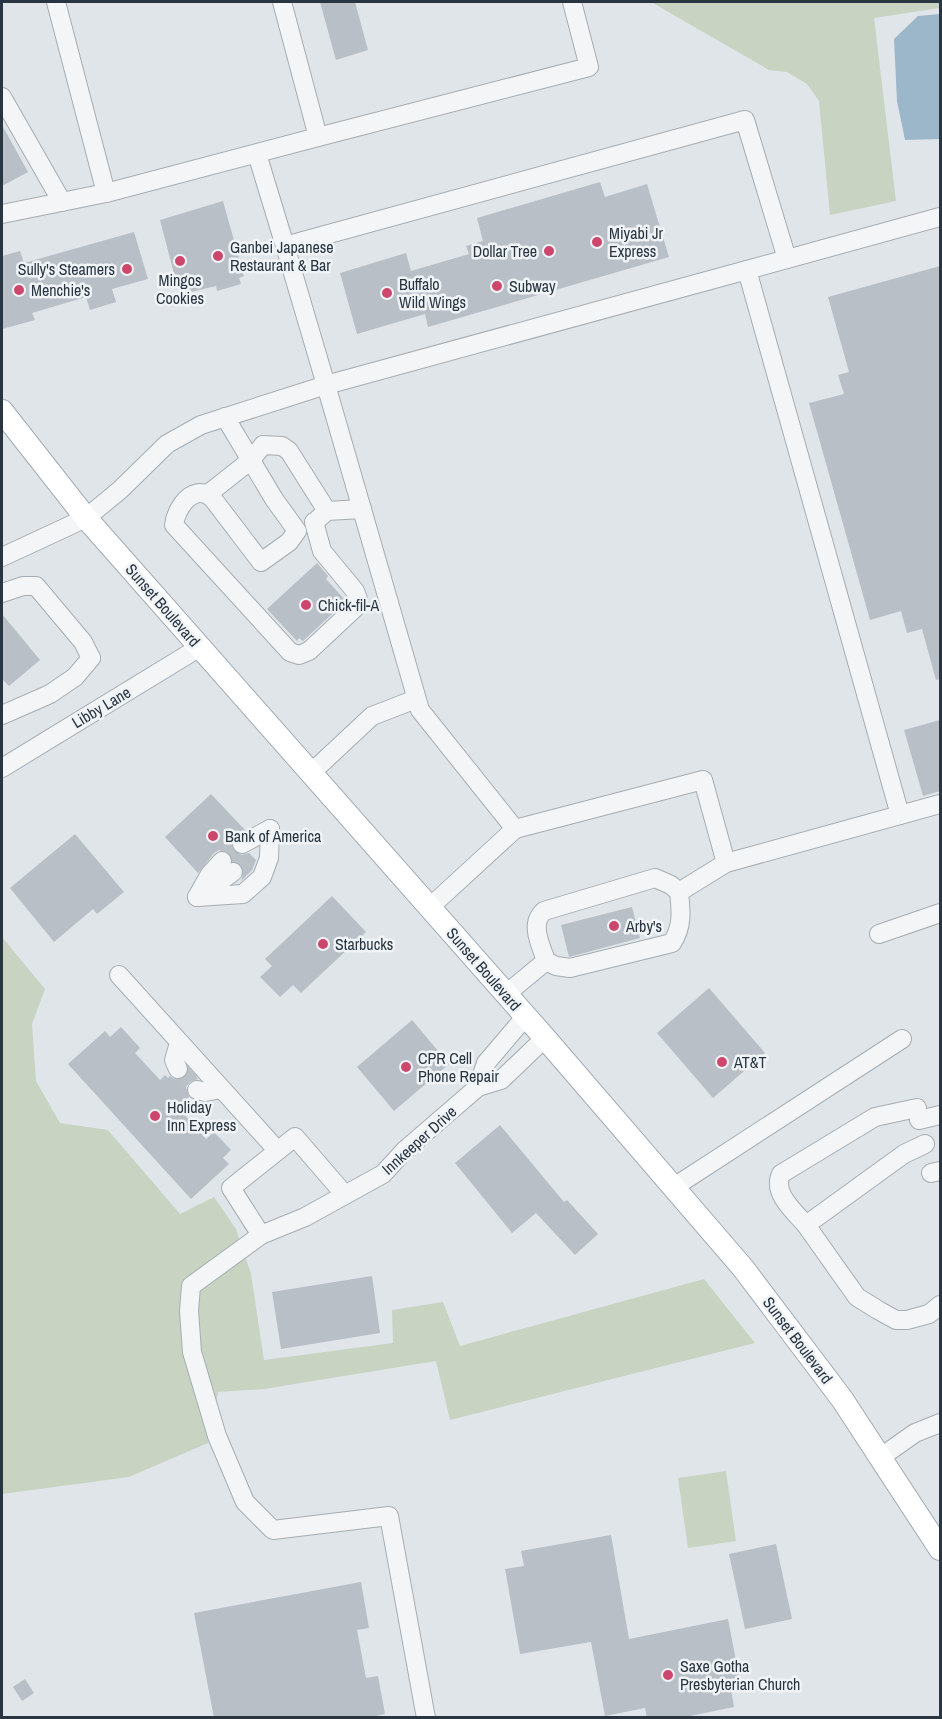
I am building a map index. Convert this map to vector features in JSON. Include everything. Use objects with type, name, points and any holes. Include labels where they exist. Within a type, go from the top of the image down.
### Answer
[{"type":"main road","name":"Sunset Boulevard","points":[[2,411],[86,518],[526,1016],[742,1268],[793,1334],[938,1539]]},
{"type":"street","points":[[56,2],[106,193]]},
{"type":"street","points":[[282,2],[318,137]]},
{"type":"street","points":[[2,214],[106,193],[589,67],[572,2]]},
{"type":"street","points":[[2,97],[62,202]]},
{"type":"street","points":[[285,246],[745,120],[787,259]]},
{"type":"street","points":[[257,154],[420,710],[515,829]]},
{"type":"street","points":[[2,557],[86,518],[120,490],[167,444],[201,425],[326,385],[940,217]]},
{"type":"street","points":[[747,270],[900,815]]},
{"type":"street","points":[[225,417],[274,499],[297,531]]},
{"type":"street","points":[[263,445],[282,446],[289,451],[321,517],[322,551],[355,591],[358,599],[355,608],[309,651],[299,655],[290,652],[174,525],[175,515],[199,495],[251,459],[263,445]]},
{"type":"street","points":[[199,495],[261,562],[289,542],[297,531],[321,517],[362,509]]},
{"type":"street","points":[[2,593],[23,586],[36,586],[83,642],[91,658],[75,678],[50,694],[2,712]]},
{"type":"street","name":"Libby Lane","points":[[2,768],[200,647]]},
{"type":"street","points":[[311,773],[372,716],[417,699]]},
{"type":"street","points":[[430,907],[515,829],[703,780],[726,863]]},
{"type":"street","points":[[679,892],[726,863],[940,804]]},
{"type":"street","points":[[231,870],[197,897],[243,894],[262,877],[269,858],[270,829],[248,852]]},
{"type":"street","points":[[655,878],[671,885],[679,892],[681,921],[679,933],[672,943],[570,968],[556,966],[546,961],[536,927],[538,916],[544,911],[655,878]]},
{"type":"street","points":[[879,933],[940,913]]},
{"type":"street","points":[[506,994],[546,961]]},
{"type":"street","points":[[119,975],[277,1150]]},
{"type":"street","name":"Innkeeper Drive","points":[[478,1087],[486,1064],[526,1016]]},
{"type":"street","name":"Innkeeper Drive","points":[[426,1718],[388,1516],[273,1530],[245,1502],[216,1436],[192,1352],[189,1311],[191,1286],[261,1235],[305,1217],[383,1174],[412,1144],[478,1087],[501,1080],[545,1038]]},
{"type":"street","points":[[674,1187],[902,1039]]},
{"type":"street","points":[[178,1069],[174,1060],[179,1043]]},
{"type":"street","points":[[197,1090],[205,1092],[221,1089]]},
{"type":"street","points":[[940,1115],[875,1117],[781,1174],[778,1180],[781,1194],[806,1225],[857,1298],[896,1320],[907,1320],[929,1314],[940,1305]]},
{"type":"street","points":[[261,1235],[231,1188],[295,1137],[345,1195]]},
{"type":"street","points":[[806,1225],[904,1154],[925,1144]]},
{"type":"street","points":[[881,1457],[915,1433],[940,1424]]},
{"type":"green space","points":[[651,2],[940,2],[940,8],[874,18],[896,201],[830,215],[819,101],[807,84],[787,72],[769,70]]},
{"type":"green space","points":[[2,937],[45,989],[32,1024],[36,1081],[60,1123],[108,1130],[180,1214],[214,1197],[236,1229],[251,1274],[264,1360],[393,1343],[392,1310],[443,1302],[460,1346],[704,1279],[755,1343],[450,1420],[436,1361],[264,1389],[218,1392],[208,1443],[129,1477],[2,1494]]},
{"type":"green space","points":[[726,1471],[736,1541],[688,1548],[678,1478]]},
{"type":"water","points":[[940,14],[940,139],[905,140],[897,101],[894,39],[918,16]]},
{"type":"building","points":[[320,2],[355,2],[368,50],[336,60]]},
{"type":"building","points":[[2,125],[28,172],[2,186]]},
{"type":"building","points":[[600,182],[605,197],[647,184],[669,257],[428,327],[425,314],[357,334],[340,273],[406,253],[411,271],[469,254],[466,246],[483,241],[477,218]]},
{"type":"building","points":[[223,201],[244,276],[239,278],[241,284],[217,291],[216,286],[187,293],[185,287],[178,289],[160,220]]},
{"type":"building","points":[[134,232],[148,279],[112,289],[116,302],[90,310],[86,297],[32,313],[35,320],[2,329],[2,256],[20,251],[24,263]]},
{"type":"building","points":[[940,266],[940,679],[936,680],[922,629],[907,633],[901,611],[870,620],[809,403],[844,394],[838,375],[849,372],[828,297]]},
{"type":"building","name":"Chick-fil-A","points":[[317,563],[328,576],[326,579],[346,601],[303,641],[299,638],[297,641],[267,609]]},
{"type":"building","points":[[2,614],[40,660],[9,686],[2,679]]},
{"type":"building","points":[[940,720],[940,791],[923,796],[904,730]]},
{"type":"building","points":[[211,794],[245,830],[232,839],[232,850],[241,855],[249,853],[256,860],[252,870],[241,881],[244,871],[242,866],[233,861],[229,852],[219,850],[214,853],[198,873],[165,837]]},
{"type":"building","points":[[75,834],[124,892],[97,914],[93,909],[54,942],[10,888]]},
{"type":"building","points":[[332,896],[366,932],[301,993],[293,985],[280,997],[260,977],[272,966],[265,959]]},
{"type":"building","points":[[632,907],[640,938],[569,957],[561,925]]},
{"type":"building","points":[[709,988],[765,1053],[713,1098],[657,1033]]},
{"type":"building","points":[[412,1020],[449,1064],[394,1111],[357,1067]]},
{"type":"building","points":[[121,1027],[140,1048],[135,1053],[160,1080],[165,1075],[176,1080],[182,1079],[187,1075],[189,1069],[198,1079],[189,1082],[186,1087],[189,1097],[184,1102],[188,1106],[182,1112],[206,1139],[214,1132],[231,1150],[223,1158],[229,1164],[191,1199],[68,1064],[105,1031],[110,1037]]},
{"type":"building","points":[[500,1125],[564,1202],[567,1200],[598,1234],[575,1255],[536,1213],[512,1233],[455,1163]]},
{"type":"building","points":[[372,1276],[380,1333],[281,1349],[272,1292]]},
{"type":"building","points":[[611,1535],[629,1639],[728,1619],[741,1687],[731,1689],[734,1707],[680,1718],[647,1718],[645,1708],[605,1716],[591,1642],[520,1654],[505,1569],[524,1566],[521,1551]]},
{"type":"building","points":[[776,1544],[792,1619],[745,1629],[729,1554]]},
{"type":"building","points":[[361,1582],[369,1628],[357,1630],[366,1678],[378,1676],[385,1714],[367,1718],[214,1718],[194,1613]]},
{"type":"building","points":[[25,1679],[34,1693],[22,1701],[13,1687]]},
{"type":"tunnel","points":[[222,861],[242,844]]},
{"type":"tunnel","points":[[233,872],[250,853]]},
{"type":"tunnel","points":[[178,1069],[197,1090]]},
{"type":"place","name":"Miyabi Jr Express","points":[[597,242]]},
{"type":"place","name":"Dollar Tree","points":[[549,251]]},
{"type":"place","name":"Ganbei Japanese Restaurant & Bar","points":[[218,256]]},
{"type":"place","name":"Mingos Cookies","points":[[180,261]]},
{"type":"place","name":"Sully's Steamers","points":[[127,269]]},
{"type":"place","name":"Subway","points":[[497,286]]},
{"type":"place","name":"Menchie's","points":[[19,290]]},
{"type":"place","name":"Buffalo Wild Wings","points":[[387,293]]},
{"type":"place","name":"Chick-fil-A","points":[[306,605]]},
{"type":"place","name":"Bank of America","points":[[213,836]]},
{"type":"place","name":"Arby's","points":[[614,926]]},
{"type":"place","name":"Starbucks","points":[[323,944]]},
{"type":"place","name":"AT&T","points":[[722,1062]]},
{"type":"place","name":"CPR Cell Phone Repair","points":[[406,1067]]},
{"type":"place","name":"Holiday Inn Express","points":[[155,1116]]},
{"type":"place","name":"Saxe Gotha Presbyterian Church","points":[[668,1675]]}]
